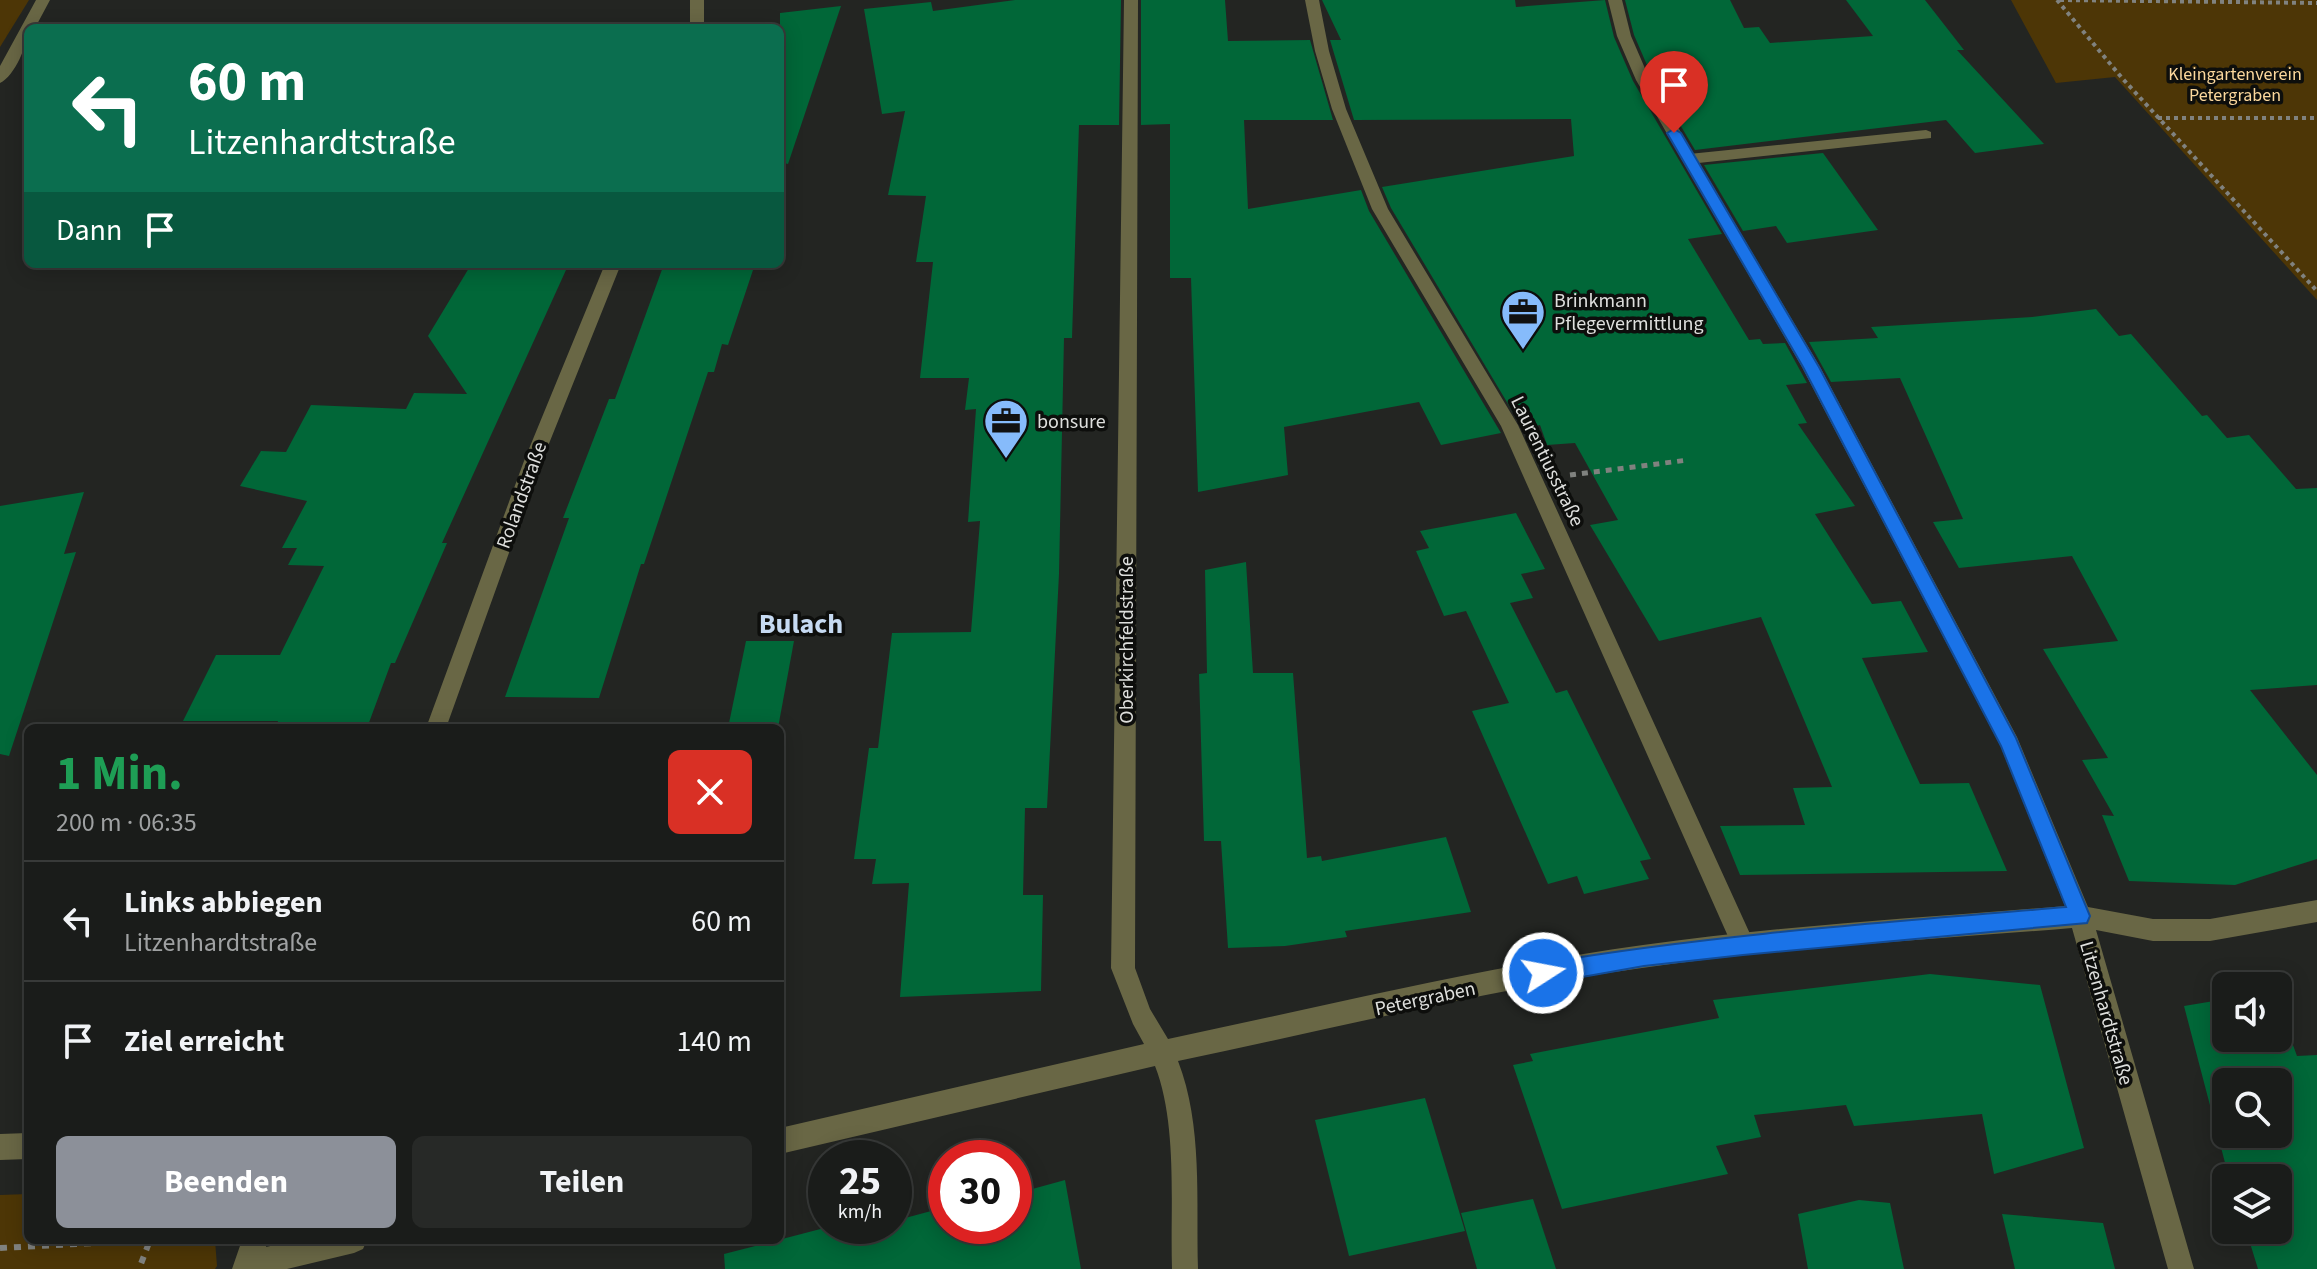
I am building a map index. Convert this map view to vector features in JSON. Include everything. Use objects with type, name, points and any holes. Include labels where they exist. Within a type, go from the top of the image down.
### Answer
[{"type":"street","points":[[30,24],[43,0]]},
{"type":"street","points":[[697,0],[697,24]]},
{"type":"street","name":"Oberkirchfeldstraße","points":[[1131,0],[1123,968],[1141,1016],[1162,1052],[1174,1083],[1180,1118],[1185,1269]]},
{"type":"street","name":"Laurentiusstraße","points":[[1312,0],[1322,51],[1339,109],[1380,209],[1509,425],[1743,944]]},
{"type":"street","name":"Litzenhardtstraße","points":[[1615,0],[1624,36],[1643,80],[1811,367],[2010,744],[2080,916],[2181,1269]]},
{"type":"street","points":[[0,79],[24,35]]},
{"type":"street","points":[[1689,159],[1926,135]]},
{"type":"street","name":"Rolandstraße","points":[[437,724],[533,461],[611,268]]},
{"type":"street","name":"Petergraben","points":[[784,1140],[1162,1052],[1573,967],[1743,944],[2080,916],[2153,930],[2210,930],[2317,911]]},
{"type":"street","points":[[0,1147],[24,1146]]},
{"type":"street","points":[[249,1258],[331,1244]]},
{"type":"path","points":[[2058,0],[2317,3]]},
{"type":"path","points":[[2058,0],[2158,118],[2317,291]]},
{"type":"path","points":[[2158,118],[2317,118]]},
{"type":"path","points":[[1535,479],[1688,460]]},
{"type":"path","points":[[0,1248],[75,1244]]},
{"type":"path","points":[[139,1269],[148,1244]]},
{"type":"green space","points":[[0,0],[29,0],[0,47]]},
{"type":"green space","name":"Kleingartenverein Petergraben","points":[[2011,0],[2317,0],[2317,300],[2115,77],[2056,83]]},
{"type":"green space","points":[[24,1194],[24,1244],[215,1244],[217,1266],[215,1269],[0,1269],[0,1195]]},
{"type":"building","points":[[1015,0],[1121,0],[1119,125],[1079,125],[1072,338],[1064,338],[1059,574],[1047,808],[1025,808],[1023,895],[1043,895],[1041,991],[900,997],[909,883],[872,884],[876,859],[854,859],[869,748],[878,748],[892,633],[971,632],[980,521],[968,522],[976,409],[965,410],[969,378],[920,378],[933,262],[916,262],[926,196],[888,195],[905,111],[882,114],[864,9],[931,2],[933,11]]},
{"type":"building","points":[[1141,0],[1225,0],[1228,41],[1310,40],[1333,120],[1244,120],[1248,209],[1361,190],[1369,211],[1501,433],[1441,445],[1419,402],[1284,427],[1288,475],[1198,492],[1191,278],[1170,278],[1170,124],[1141,125]]},
{"type":"building","points":[[1322,0],[1515,0],[1516,7],[1605,0],[1614,37],[1633,81],[1722,234],[1688,239],[1749,340],[1760,339],[1763,344],[1785,343],[1807,383],[1786,385],[1807,423],[1798,424],[1855,506],[1815,514],[1872,604],[1901,601],[1928,652],[1862,658],[1920,784],[1969,783],[2007,871],[1740,875],[1720,826],[1805,825],[1793,788],[1832,787],[1761,617],[1659,641],[1590,525],[1618,520],[1575,443],[1547,445],[1540,425],[1523,429],[1391,208],[1382,187],[1574,156],[1571,119],[1354,120],[1330,40],[1341,40]]},
{"type":"building","points":[[1625,0],[1730,0],[1744,28],[1759,27],[1770,43],[1873,36],[1846,0],[1925,0],[1964,50],[1957,50],[2044,144],[1975,153],[1946,120],[1695,150],[1653,79],[1634,35]]},
{"type":"building","points":[[841,6],[788,164],[784,163],[784,24],[780,24],[780,13]]},
{"type":"building","points":[[1823,153],[1878,230],[1787,243],[1776,226],[1743,231],[1704,165]]},
{"type":"building","points":[[469,268],[566,270],[442,543],[447,543],[395,663],[391,663],[368,724],[183,721],[216,655],[280,655],[324,566],[288,565],[297,548],[282,548],[307,501],[240,486],[261,451],[286,452],[311,405],[406,409],[414,393],[467,394],[428,336]]},
{"type":"building","points":[[663,268],[754,268],[728,345],[722,344],[714,372],[708,372],[644,564],[641,564],[599,698],[505,697],[569,518],[563,518],[609,399],[615,399]]},
{"type":"building","points":[[2096,309],[2119,336],[2131,334],[2202,416],[2207,415],[2227,438],[2249,435],[2296,489],[2317,488],[2317,685],[2250,690],[2317,775],[2317,859],[2235,885],[2129,881],[2102,815],[2114,816],[2082,760],[2108,758],[2043,649],[2118,641],[2072,556],[1959,568],[1933,522],[1963,519],[1900,378],[1831,382],[1809,342],[1878,338],[1871,327],[2032,317]]},
{"type":"building","points":[[84,492],[64,554],[76,552],[9,756],[0,754],[0,506]]},
{"type":"building","points":[[1516,513],[1545,569],[1521,574],[1533,598],[1510,603],[1556,693],[1567,690],[1651,859],[1640,861],[1649,879],[1584,894],[1577,876],[1548,884],[1472,711],[1509,703],[1466,611],[1444,616],[1416,551],[1429,548],[1420,531]]},
{"type":"building","points":[[1246,562],[1253,673],[1293,673],[1307,858],[1321,856],[1322,861],[1446,837],[1471,912],[1345,931],[1347,937],[1285,946],[1228,948],[1221,841],[1204,841],[1199,674],[1207,673],[1205,570]]},
{"type":"building","points":[[746,641],[794,641],[779,724],[729,724]]},
{"type":"building","points":[[1930,974],[2040,985],[2084,1148],[1994,1174],[1982,1114],[1854,1126],[1846,1105],[1754,1115],[1761,1137],[1716,1146],[1728,1174],[1562,1209],[1513,1065],[1533,1061],[1530,1054],[1719,1018],[1713,1000]]},
{"type":"building","points":[[2212,1001],[2212,1052],[2292,1052],[2292,1042],[2297,1056],[2317,1055],[2317,1269],[2258,1269],[2250,1244],[2292,1244],[2292,1164],[2225,1164],[2221,1148],[2292,1148],[2292,1068],[2212,1068],[2212,1113],[2184,1006]]},
{"type":"building","points":[[1425,1098],[1465,1231],[1349,1256],[1315,1120]]},
{"type":"building","points":[[1065,1180],[1081,1269],[725,1269],[724,1254],[763,1244],[784,1244],[784,1238],[808,1232],[808,1244],[912,1244],[912,1216],[928,1212],[928,1244],[1032,1244],[1032,1189]]},
{"type":"building","points":[[1533,1199],[1556,1269],[1477,1269],[1461,1213]]},
{"type":"building","points":[[1859,1200],[1890,1203],[1904,1269],[1808,1269],[1798,1214]]},
{"type":"building","points":[[2002,1214],[2103,1223],[2115,1269],[2015,1269]]},
{"type":"place","name":"Brinkmann Pflegevermittlung","points":[[1523,351]]},
{"type":"place","name":"bonsure","points":[[1006,460]]},
{"type":"district","name":"Bulach","points":[[801,623]]},
{"type":"route","points":[[1543,973],[1743,944],[2080,916],[2010,744],[1811,367],[1674,133]]}]
